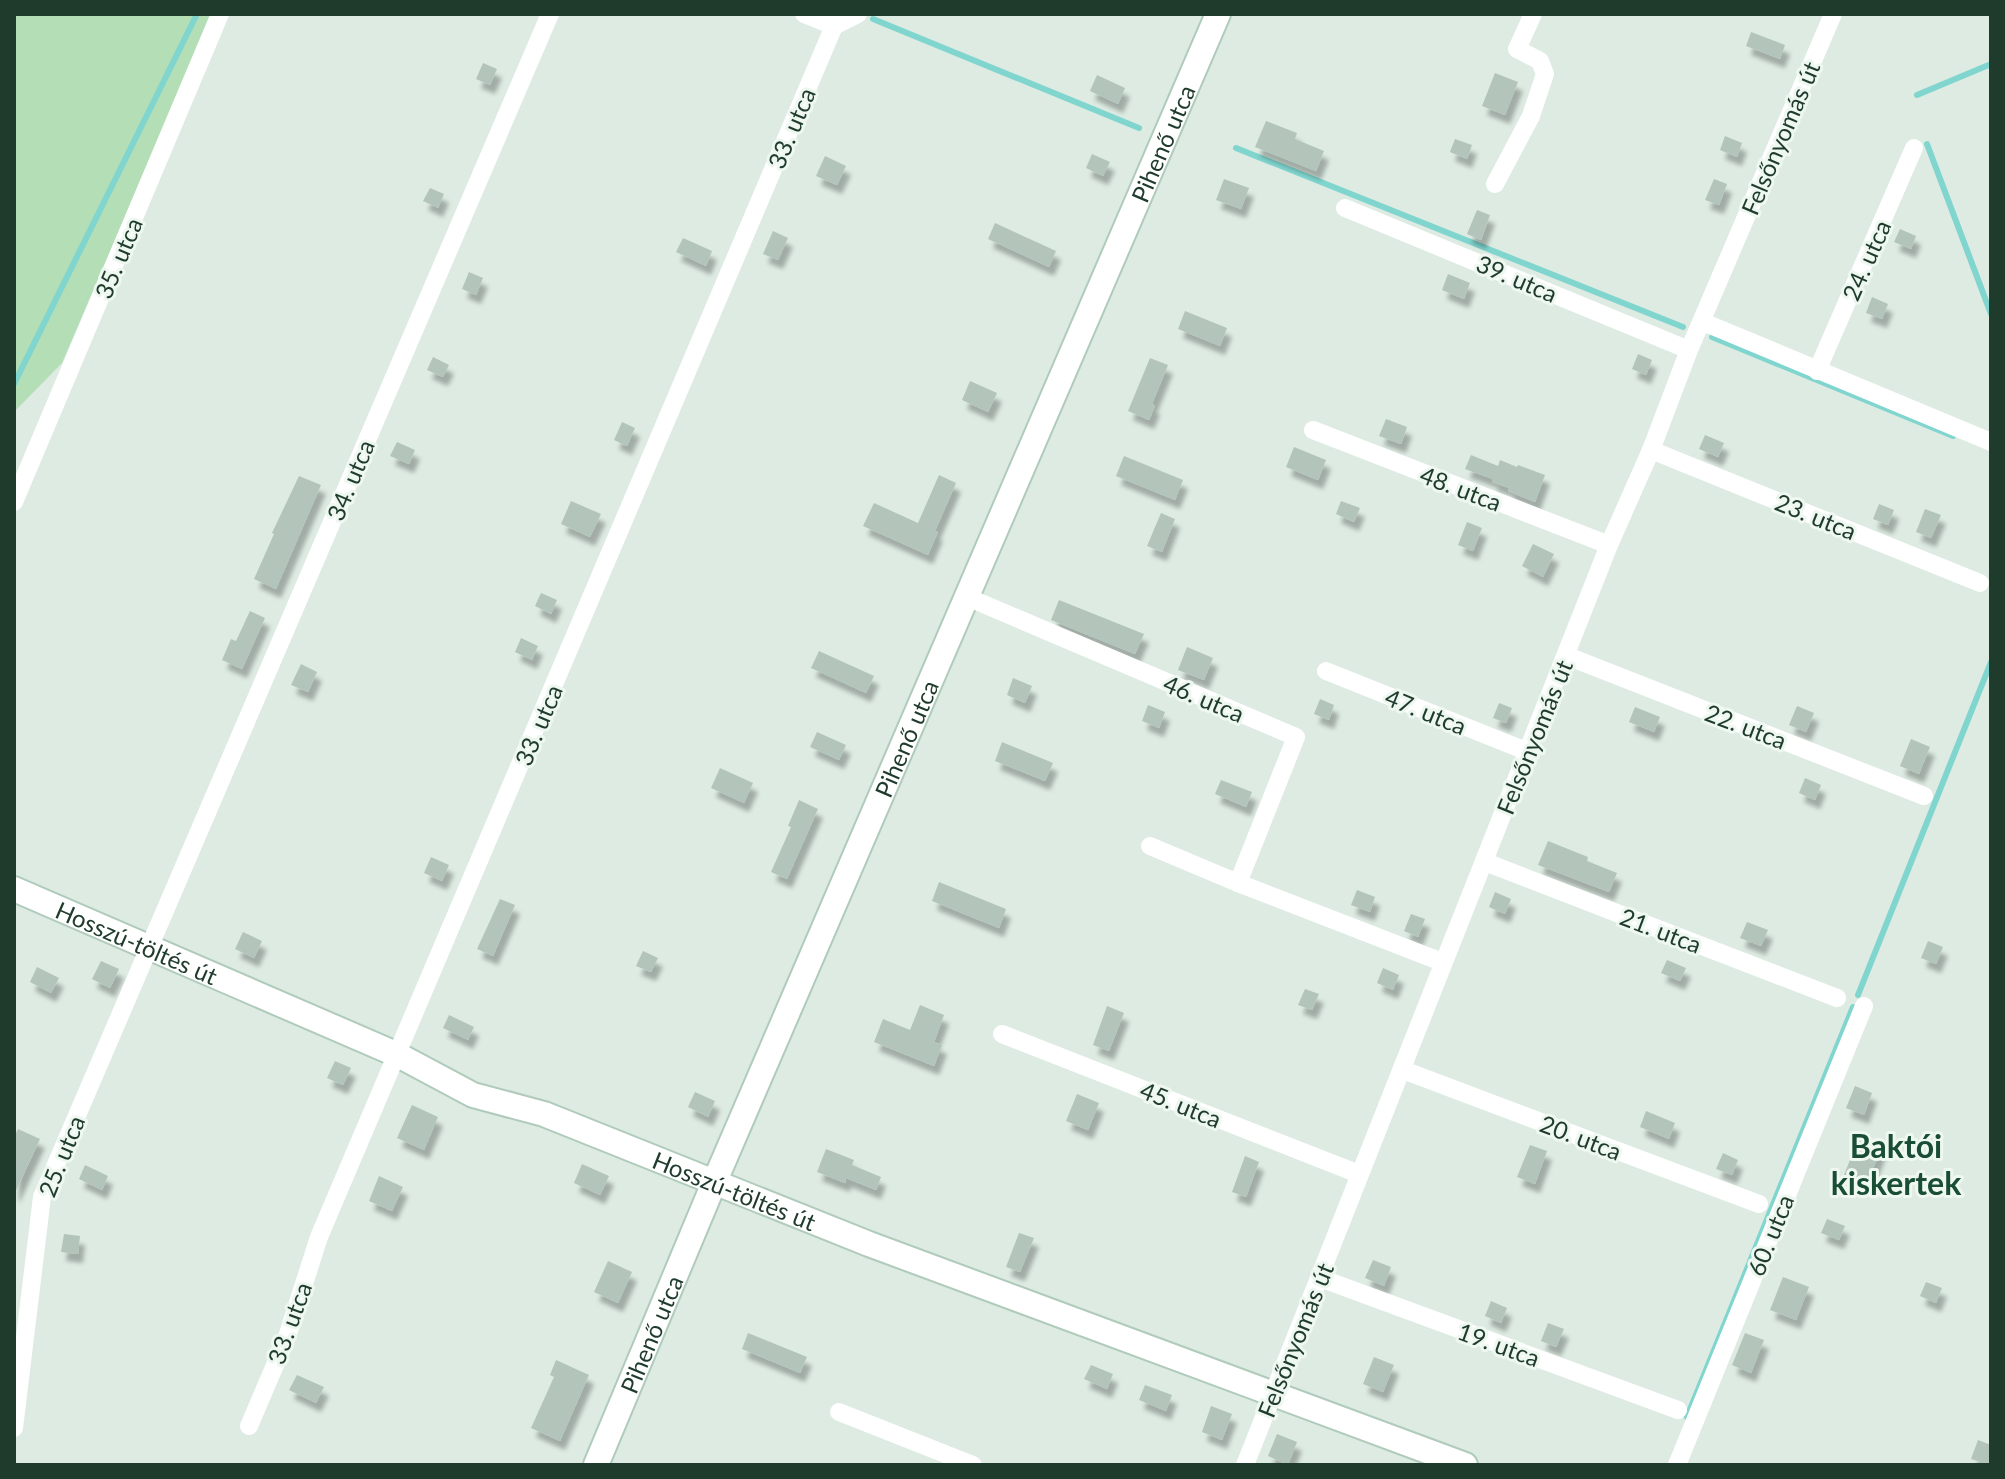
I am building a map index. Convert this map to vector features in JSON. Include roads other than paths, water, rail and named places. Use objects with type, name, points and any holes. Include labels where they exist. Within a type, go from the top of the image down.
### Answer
[{"type":"street","name":"35. utca","points":[[14,502],[220,14]]},
{"type":"street","name":"34. utca","points":[[150,945],[550,14]]},
{"type":"street","points":[[804,14],[834,26],[858,14]]},
{"type":"street","name":"Pihenő utca","points":[[596,1465],[714,1183],[1218,14]]},
{"type":"street","points":[[1495,184],[1531,116],[1545,74],[1540,61],[1517,49],[1533,14]]},
{"type":"street","name":"Felsőnyomás út","points":[[1245,1465],[1609,545],[1833,14]]},
{"type":"street","name":"33. utca","points":[[249,1426],[287,1337],[319,1237],[834,26]]},
{"type":"street","name":"24. utca","points":[[1817,371],[1914,148]]},
{"type":"street","name":"39. utca","points":[[1345,208],[1689,350]]},
{"type":"street","points":[[1703,322],[1991,442]]},
{"type":"street","name":"48. utca","points":[[1313,430],[1609,545]]},
{"type":"street","name":"23. utca","points":[[1651,450],[1980,583]]},
{"type":"street","name":"46. utca","points":[[967,597],[1296,737],[1238,883]]},
{"type":"street","name":"22. utca","points":[[1567,656],[1924,796]]},
{"type":"street","name":"47. utca","points":[[1326,671],[1526,751]]},
{"type":"street","points":[[1150,846],[1442,962]]},
{"type":"street","name":"21. utca","points":[[1485,862],[1837,998]]},
{"type":"street","name":"Hosszú-töltés út","points":[[14,889],[150,945],[398,1055],[473,1095],[544,1114],[869,1244],[1465,1465]]},
{"type":"street","name":"25. utca","points":[[14,1428],[42,1197],[150,945]]},
{"type":"street","name":"60. utca","points":[[1677,1465],[1864,1006]]},
{"type":"street","name":"45. utca","points":[[1002,1034],[1359,1174]]},
{"type":"street","name":"20. utca","points":[[1403,1070],[1759,1204]]},
{"type":"street","name":"19. utca","points":[[1320,1278],[1678,1410]]},
{"type":"street","points":[[839,1412],[973,1465]]},
{"type":"waterway","points":[[14,384],[197,14]]},
{"type":"waterway","points":[[873,19],[1139,128]]},
{"type":"waterway","points":[[1917,95],[1991,64]]},
{"type":"waterway","points":[[1927,144],[1991,314]]},
{"type":"waterway","points":[[1236,148],[1683,327]]},
{"type":"waterway","points":[[1712,337],[1953,436]]},
{"type":"waterway","points":[[1858,995],[1991,662]]},
{"type":"waterway","points":[[1687,1417],[1853,1007]]},
{"type":"district","name":"Baktói kiskertek","points":[[1896,1164]]}]
